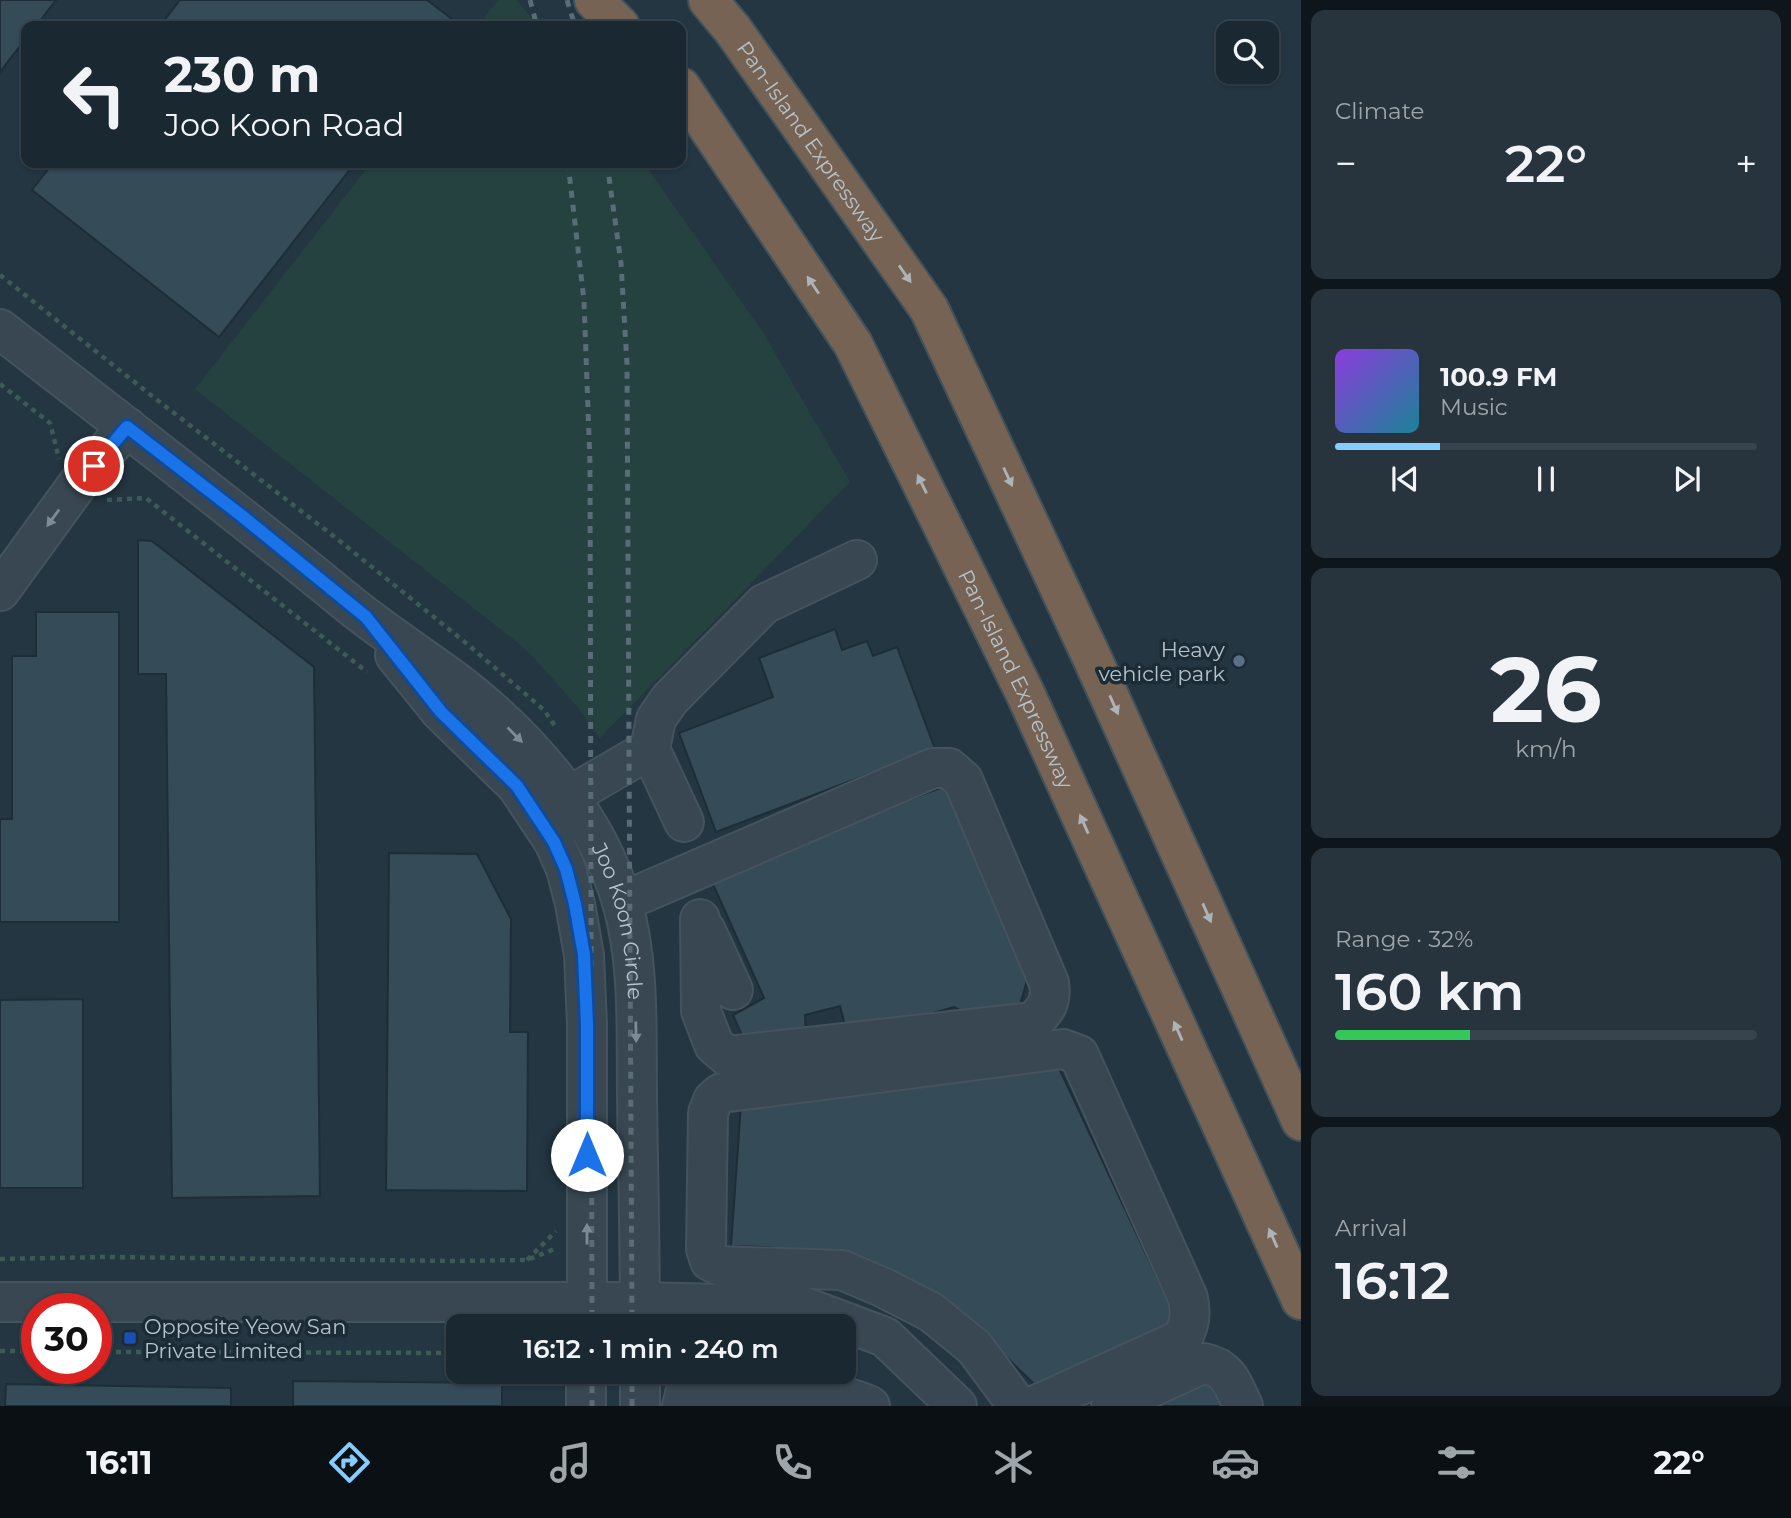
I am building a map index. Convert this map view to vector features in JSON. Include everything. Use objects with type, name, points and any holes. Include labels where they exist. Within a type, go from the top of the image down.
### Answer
[{"type":"highway","points":[[594,0],[615,21]]},
{"type":"highway","name":"Pan-Island Expressway","points":[[708,0],[733,30],[929,309],[1093,660],[1301,1121]]},
{"type":"highway","name":"Pan-Island Expressway","points":[[686,94],[853,344],[1025,693],[1301,1300]]},
{"type":"street","name":"Joo Koon Circle","points":[[0,329],[242,516],[366,617],[465,689],[514,733],[548,769],[568,797],[596,841],[622,902],[634,971],[640,1314]]},
{"type":"street","points":[[0,590],[77,485],[127,427]]},
{"type":"street","points":[[684,822],[650,749],[656,719],[670,699],[764,604],[856,559]]},
{"type":"street","name":"Joo Koon Circle","points":[[366,617],[441,712],[517,786],[554,842],[566,869],[584,955],[587,1024],[587,1314]]},
{"type":"street","points":[[568,797],[650,749]]},
{"type":"street","points":[[622,902],[933,768],[949,768],[963,780],[1049,982],[1051,996],[1044,1013],[1032,1022],[727,1056],[714,1045],[701,1011],[701,919]]},
{"type":"street","points":[[680,876],[733,990]]},
{"type":"street","points":[[1018,1406],[974,1347],[931,1312],[882,1287],[842,1270],[720,1266],[710,1261],[706,1250],[708,1113],[713,1100],[721,1093],[1063,1049],[1079,1055],[1188,1297],[1191,1312],[1189,1327],[1182,1339],[1034,1406]]},
{"type":"street","points":[[0,1302],[587,1314]]},
{"type":"street","points":[[640,1314],[802,1306],[824,1314]]},
{"type":"street","points":[[856,1326],[885,1336],[957,1406]]},
{"type":"street","points":[[1111,1406],[1204,1363],[1217,1366],[1230,1379],[1243,1406]]},
{"type":"street","points":[[586,1384],[586,1406]]},
{"type":"street","points":[[640,1384],[640,1406]]},
{"type":"street","points":[[682,1406],[685,1394],[697,1389],[809,1391],[854,1398],[870,1406]]},
{"type":"path","points":[[0,384],[50,423],[63,474],[77,485],[99,500],[146,498],[376,679]]},
{"type":"path","points":[[527,1260],[565,1222]]},
{"type":"path","points":[[0,1259],[106,1257],[359,1261],[527,1260],[548,1253],[564,1243]]},
{"type":"path","points":[[0,1351],[21,1351]]},
{"type":"path","points":[[112,1352],[446,1353]]},
{"type":"green space","points":[[498,0],[517,0],[534,21],[482,21]]},
{"type":"green space","points":[[367,168],[648,168],[764,334],[850,482],[600,738],[562,689],[518,643],[195,389]]},
{"type":"building","points":[[0,0],[56,0],[40,21],[21,21],[21,45],[0,72]]},
{"type":"building","points":[[180,0],[427,0],[454,21],[164,21]]},
{"type":"building","points":[[49,168],[351,168],[219,337],[32,190]]},
{"type":"building","points":[[138,540],[152,541],[314,667],[320,1196],[172,1198],[166,674],[138,674]]},
{"type":"building","points":[[36,612],[119,612],[119,922],[0,922],[0,819],[12,819],[12,656],[36,656]]},
{"type":"building","points":[[835,629],[842,650],[867,641],[873,656],[897,647],[935,749],[716,832],[679,733],[773,697],[759,658]]},
{"type":"building","points":[[946,786],[1028,977],[1017,1016],[981,1021],[954,1007],[848,1037],[840,1006],[805,1015],[806,1039],[745,1042],[733,1015],[764,998],[708,873]]},
{"type":"building","points":[[389,853],[477,854],[511,919],[510,1032],[528,1032],[527,1191],[386,1190]]},
{"type":"building","points":[[83,999],[83,1188],[0,1188],[0,1000]]},
{"type":"building","points":[[1059,1068],[1181,1329],[1037,1387],[976,1327],[846,1257],[768,1247],[731,1246],[741,1104]]},
{"type":"building","points":[[1214,1374],[1229,1406],[1136,1406]]},
{"type":"building","points":[[293,1381],[502,1384],[502,1406],[293,1406]]},
{"type":"building","points":[[6,1384],[231,1388],[231,1406],[5,1406]]},
{"type":"railway","points":[[530,0],[536,21]]},
{"type":"railway","points":[[567,0],[573,21]]},
{"type":"railway","points":[[569,168],[584,301],[590,463],[592,1314]]},
{"type":"railway","points":[[608,168],[621,263],[627,364],[632,1314]]},
{"type":"railway","points":[[592,1384],[592,1406]]},
{"type":"railway","points":[[632,1384],[632,1406]]},
{"type":"place","name":"Heavy vehicle park","points":[[1239,661]]},
{"type":"place","name":"Opposite Yeow San Private Limited","points":[[130,1338]]},
{"type":"route","points":[[94,466],[127,427],[366,617],[441,712],[517,786],[554,842],[566,869],[575,904],[584,955],[587,1155]]}]
